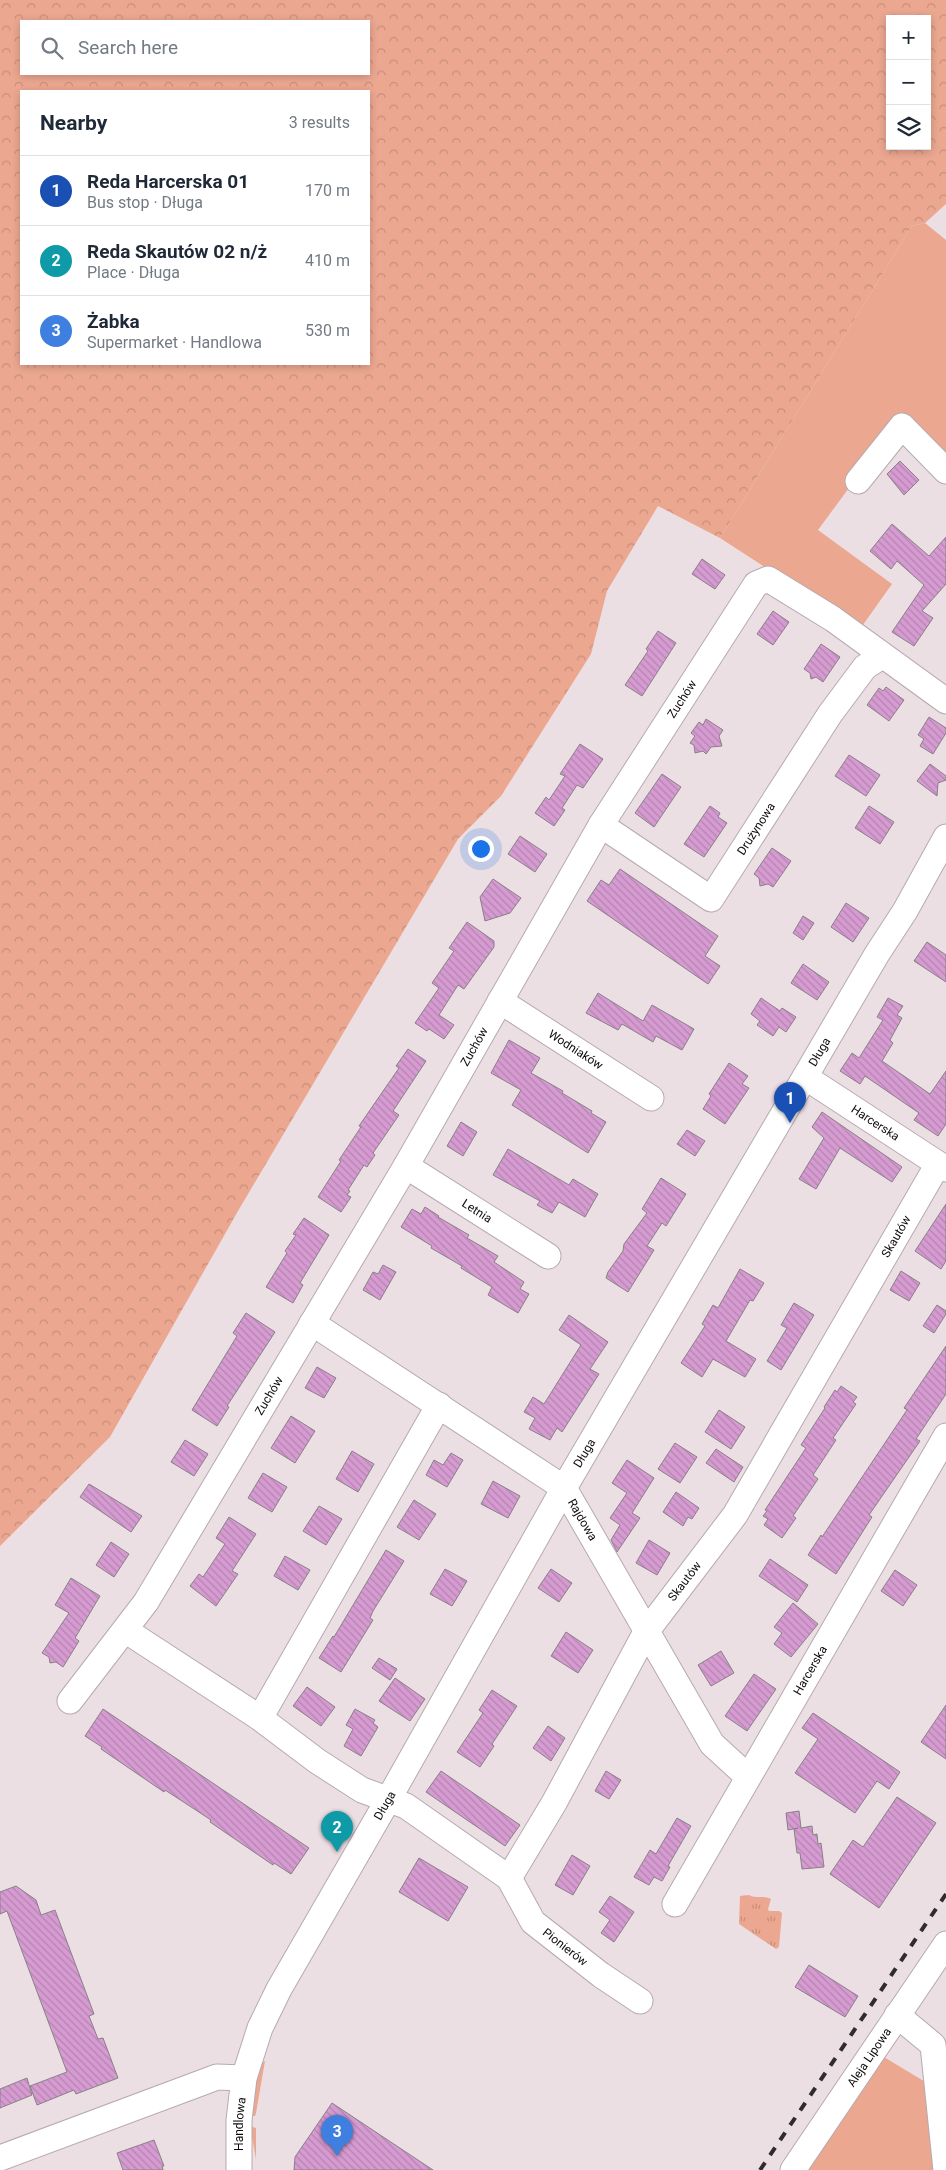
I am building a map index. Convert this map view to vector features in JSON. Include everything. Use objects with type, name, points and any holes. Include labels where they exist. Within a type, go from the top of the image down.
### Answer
[{"type":"street","points":[[858,481],[902,426],[946,471]]},
{"type":"street","name":"Zuchów","points":[[70,1701],[146,1602],[406,1166],[600,825],[756,584],[768,579],[833,619],[946,701]]},
{"type":"street","name":"Drużynowa","points":[[600,825],[711,899],[830,714],[865,667],[882,656]]},
{"type":"street","name":"Długa","points":[[244,2078],[260,2028],[279,1989],[564,1488],[805,1077],[937,876],[946,837]]},
{"type":"street","name":"Wodniaków","points":[[500,1000],[651,1098]]},
{"type":"street","name":"Harcerska","points":[[805,1077],[942,1166]]},
{"type":"street","name":"Letnia","points":[[406,1166],[548,1256]]},
{"type":"street","name":"Skautów","points":[[509,1878],[554,1803],[646,1632],[735,1515],[942,1166]]},
{"type":"street","name":"Rajdowa","points":[[312,1323],[564,1488],[712,1744],[748,1777]]},
{"type":"street","points":[[260,1718],[439,1405]]},
{"type":"street","name":"Harcerska","points":[[674,1904],[946,1436]]},
{"type":"street","points":[[125,1630],[260,1718],[317,1761],[362,1790],[406,1806],[509,1878]]},
{"type":"street","name":"Pionierów","points":[[509,1878],[533,1922],[601,1975],[640,2001]]},
{"type":"street","name":"Aleja Lipowa","points":[[793,2170],[946,1944]]},
{"type":"street","points":[[897,2016],[933,2044],[946,2170]]},
{"type":"street","points":[[0,2158],[216,2077],[244,2078]]},
{"type":"street","name":"Handlowa","points":[[239,2170],[239,2120],[244,2078]]},
{"type":"green space","points":[[0,0],[946,0],[946,204],[925,223],[912,226],[720,538],[658,506],[607,591],[591,654],[501,796],[458,839],[238,1211],[110,1437],[0,1546]]},
{"type":"green space","points":[[925,223],[946,240],[946,459],[902,416],[818,530],[892,584],[860,629],[720,538],[912,226]]},
{"type":"green space","points":[[749,1895],[771,1899],[769,1911],[779,1911],[782,1913],[779,1947],[776,1949],[739,1924],[740,1896]]},
{"type":"green space","points":[[879,2054],[927,2083],[935,2170],[804,2170]]},
{"type":"green space","points":[[265,2061],[256,2113],[255,2116],[251,2116],[256,2078],[261,2063]]},
{"type":"green space","points":[[250,2126],[256,2128],[256,2159]]},
{"type":"building","points":[[900,461],[919,480],[904,495],[887,474]]},
{"type":"building","points":[[892,524],[929,556],[946,537],[946,584],[922,611],[933,618],[914,646],[892,632],[924,585],[897,561],[891,569],[870,551]]},
{"type":"building","points":[[702,559],[725,575],[715,589],[692,574]]},
{"type":"building","points":[[773,611],[789,622],[773,645],[757,634]]},
{"type":"building","points":[[658,631],[676,643],[642,696],[625,685],[648,651],[646,649]]},
{"type":"building","points":[[821,644],[840,657],[823,682],[816,677],[811,679],[810,673],[804,669]]},
{"type":"building","points":[[886,687],[904,700],[889,721],[867,705],[879,688],[883,691]]},
{"type":"building","points":[[929,717],[946,728],[946,733],[933,754],[920,746],[924,739],[918,735]]},
{"type":"building","points":[[706,719],[723,730],[719,736],[722,746],[711,747],[706,754],[703,751],[695,753],[694,745],[690,743],[695,736],[691,733],[699,722],[703,725]]},
{"type":"building","points":[[580,744],[603,759],[583,788],[577,785],[562,808],[565,810],[554,826],[535,813],[546,797],[549,800],[565,776],[560,774]]},
{"type":"building","points":[[849,755],[880,775],[866,796],[835,776]]},
{"type":"building","points":[[930,764],[946,776],[946,780],[938,783],[937,796],[917,781]]},
{"type":"building","points":[[662,774],[681,787],[654,827],[635,813]]},
{"type":"building","points":[[710,806],[720,813],[718,817],[727,823],[704,857],[684,844]]},
{"type":"building","points":[[869,806],[894,822],[880,844],[855,828]]},
{"type":"building","points":[[520,836],[547,854],[535,872],[508,854]]},
{"type":"building","points":[[772,848],[791,861],[773,887],[768,884],[760,886],[759,878],[754,874]]},
{"type":"building","points":[[620,869],[718,936],[705,956],[720,966],[708,984],[587,901],[601,880],[609,885]]},
{"type":"building","points":[[493,879],[521,898],[510,913],[485,921],[480,897]]},
{"type":"building","points":[[846,903],[869,918],[853,942],[831,927]]},
{"type":"building","points":[[803,916],[814,923],[803,940],[793,933]]},
{"type":"building","points":[[467,922],[494,941],[494,947],[464,989],[458,985],[439,1015],[454,1025],[444,1039],[429,1029],[427,1031],[415,1023],[439,988],[432,983],[454,951],[449,948]]},
{"type":"building","points":[[927,942],[946,955],[946,982],[914,961]]},
{"type":"building","points":[[803,964],[829,982],[817,1000],[791,983]]},
{"type":"building","points":[[598,993],[643,1021],[652,1005],[694,1029],[682,1050],[656,1036],[653,1042],[622,1024],[618,1030],[586,1013]]},
{"type":"building","points":[[761,998],[780,1011],[782,1008],[796,1017],[786,1032],[779,1027],[773,1036],[757,1025],[760,1021],[751,1014]]},
{"type":"building","points":[[888,998],[903,1006],[897,1015],[902,1018],[890,1040],[893,1043],[882,1061],[930,1094],[946,1071],[946,1124],[938,1136],[914,1120],[919,1113],[865,1076],[860,1084],[840,1071],[852,1053],[859,1058],[883,1020],[877,1017]]},
{"type":"building","points":[[509,1040],[540,1058],[531,1073],[563,1091],[562,1093],[606,1122],[588,1153],[512,1105],[521,1090],[491,1073]]},
{"type":"building","points":[[408,1049],[426,1061],[393,1111],[399,1115],[373,1153],[375,1155],[367,1167],[364,1165],[348,1190],[350,1191],[347,1195],[351,1197],[341,1212],[318,1197],[361,1127],[359,1126],[399,1068],[396,1066]]},
{"type":"building","points":[[729,1063],[748,1076],[742,1084],[749,1088],[725,1124],[703,1109],[711,1096],[709,1094]]},
{"type":"building","points":[[822,1112],[902,1167],[892,1182],[840,1148],[816,1189],[799,1179],[824,1138],[812,1127]]},
{"type":"building","points":[[461,1122],[477,1132],[463,1156],[447,1146]]},
{"type":"building","points":[[687,1130],[705,1141],[695,1156],[677,1144]]},
{"type":"building","points":[[508,1149],[569,1185],[573,1179],[598,1194],[585,1217],[559,1202],[552,1213],[537,1205],[540,1201],[493,1175]]},
{"type":"building","points":[[661,1178],[686,1194],[666,1226],[662,1223],[647,1246],[654,1250],[628,1292],[606,1278],[608,1272],[623,1251],[624,1244],[647,1213],[642,1209]]},
{"type":"building","points":[[946,1204],[946,1261],[941,1269],[915,1251]]},
{"type":"building","points":[[425,1207],[469,1235],[467,1238],[498,1256],[494,1262],[524,1282],[520,1289],[529,1294],[518,1313],[488,1295],[492,1287],[401,1227],[412,1209],[421,1214]]},
{"type":"building","points":[[304,1218],[329,1235],[300,1283],[303,1285],[293,1303],[266,1287],[287,1253],[285,1251],[296,1235],[293,1234]]},
{"type":"building","points":[[383,1265],[396,1272],[380,1300],[363,1290],[373,1272],[378,1274]]},
{"type":"building","points":[[740,1269],[764,1283],[753,1301],[750,1300],[726,1341],[756,1359],[745,1377],[713,1359],[702,1377],[681,1363],[705,1326],[702,1324],[713,1305],[718,1308]]},
{"type":"building","points":[[901,1271],[920,1283],[909,1301],[890,1290]]},
{"type":"building","points":[[794,1303],[814,1315],[781,1370],[767,1361],[787,1328],[781,1325]]},
{"type":"building","points":[[937,1305],[946,1311],[946,1314],[934,1333],[923,1326]]},
{"type":"building","points":[[246,1313],[275,1332],[227,1406],[229,1407],[217,1426],[192,1410],[237,1336],[233,1333]]},
{"type":"building","points":[[569,1315],[608,1342],[590,1369],[599,1374],[562,1432],[557,1428],[550,1440],[529,1429],[535,1418],[524,1412],[533,1397],[544,1404],[581,1345],[559,1330]]},
{"type":"building","points":[[946,1346],[946,1394],[916,1439],[920,1441],[869,1515],[872,1517],[836,1574],[808,1555],[907,1410],[904,1408]]},
{"type":"building","points":[[317,1367],[336,1378],[324,1398],[305,1388]]},
{"type":"building","points":[[841,1386],[857,1397],[853,1402],[856,1404],[833,1438],[836,1440],[813,1475],[818,1479],[793,1516],[796,1518],[782,1538],[764,1525],[768,1519],[763,1516],[767,1511],[765,1510],[806,1448],[801,1445],[824,1407],[835,1390],[837,1392]]},
{"type":"building","points":[[719,1410],[745,1427],[731,1449],[705,1432]]},
{"type":"building","points":[[291,1416],[315,1431],[295,1463],[271,1448]]},
{"type":"building","points":[[185,1440],[208,1454],[194,1476],[171,1462]]},
{"type":"building","points":[[675,1443],[697,1457],[680,1483],[658,1469]]},
{"type":"building","points":[[716,1449],[743,1467],[734,1482],[706,1463]]},
{"type":"building","points":[[352,1451],[374,1464],[358,1492],[336,1479]]},
{"type":"building","points":[[451,1453],[463,1460],[447,1487],[426,1475],[434,1460],[443,1465]]},
{"type":"building","points":[[627,1460],[654,1478],[632,1513],[640,1518],[617,1552],[611,1540],[620,1525],[610,1518],[627,1493],[612,1483]]},
{"type":"building","points":[[263,1473],[287,1487],[272,1512],[248,1498]]},
{"type":"building","points":[[493,1481],[520,1496],[508,1518],[481,1504]]},
{"type":"building","points":[[89,1484],[142,1516],[131,1532],[80,1497]]},
{"type":"building","points":[[676,1492],[699,1508],[692,1519],[688,1517],[683,1526],[663,1512]]},
{"type":"building","points":[[414,1500],[436,1514],[419,1540],[397,1527]]},
{"type":"building","points":[[319,1506],[342,1519],[326,1545],[303,1531]]},
{"type":"building","points":[[229,1517],[256,1534],[232,1571],[238,1574],[216,1606],[190,1586],[199,1574],[203,1577],[225,1544],[216,1538]]},
{"type":"building","points":[[649,1540],[670,1553],[657,1575],[636,1563]]},
{"type":"building","points":[[111,1542],[129,1554],[114,1577],[96,1565]]},
{"type":"building","points":[[386,1550],[404,1561],[373,1611],[370,1618],[373,1620],[341,1672],[319,1658],[334,1637]]},
{"type":"building","points":[[285,1556],[310,1570],[298,1590],[274,1576]]},
{"type":"building","points":[[770,1559],[808,1585],[797,1602],[759,1576]]},
{"type":"building","points":[[445,1569],[467,1581],[452,1606],[430,1594]]},
{"type":"building","points":[[551,1569],[572,1583],[559,1602],[538,1588]]},
{"type":"building","points":[[895,1570],[917,1585],[903,1606],[881,1591]]},
{"type":"building","points":[[71,1578],[100,1596],[75,1638],[79,1641],[63,1667],[56,1662],[50,1663],[49,1657],[42,1653],[69,1613],[55,1605]]},
{"type":"building","points":[[793,1603],[818,1624],[791,1657],[774,1644],[782,1633],[774,1627]]},
{"type":"building","points":[[566,1632],[593,1650],[578,1673],[551,1656]]},
{"type":"building","points":[[721,1651],[734,1673],[711,1686],[698,1665]]},
{"type":"building","points":[[379,1658],[397,1669],[390,1680],[372,1668]]},
{"type":"building","points":[[754,1674],[776,1689],[747,1731],[725,1716]]},
{"type":"building","points":[[395,1678],[425,1699],[410,1721],[379,1701]]},
{"type":"building","points":[[307,1687],[335,1707],[321,1726],[293,1706]]},
{"type":"building","points":[[492,1690],[517,1706],[492,1744],[494,1746],[480,1767],[457,1752],[483,1713],[479,1710]]},
{"type":"building","points":[[946,1705],[946,1759],[921,1742]]},
{"type":"building","points":[[103,1709],[309,1848],[291,1874],[274,1863],[273,1865],[210,1822],[211,1820],[165,1790],[164,1792],[85,1736]]},
{"type":"building","points":[[355,1709],[375,1720],[373,1723],[378,1727],[361,1756],[344,1746],[353,1729],[346,1725]]},
{"type":"building","points":[[813,1713],[900,1772],[889,1789],[877,1781],[855,1813],[795,1773],[818,1739],[802,1728]]},
{"type":"building","points":[[548,1726],[565,1738],[551,1761],[533,1748]]},
{"type":"building","points":[[441,1771],[520,1825],[505,1846],[426,1792]]},
{"type":"building","points":[[606,1771],[621,1780],[609,1799],[595,1791]]},
{"type":"building","points":[[897,1797],[936,1823],[879,1908],[830,1874],[853,1840],[863,1847]]},
{"type":"building","points":[[799,1811],[801,1828],[812,1826],[813,1835],[817,1834],[818,1844],[821,1843],[824,1867],[802,1869],[800,1853],[797,1853],[794,1829],[798,1828],[788,1830],[786,1813]]},
{"type":"building","points":[[677,1818],[691,1826],[668,1866],[670,1867],[662,1881],[654,1877],[649,1885],[634,1877],[650,1850],[656,1854]]},
{"type":"building","points":[[572,1855],[590,1866],[573,1895],[555,1885]]},
{"type":"building","points":[[419,1858],[468,1887],[448,1921],[399,1892]]},
{"type":"building","points":[[16,1886],[36,1900],[41,1915],[55,1910],[94,2014],[89,2016],[98,2039],[103,2038],[118,2078],[76,2094],[74,2090],[37,2105],[30,2086],[67,2072],[7,1911],[0,1914],[0,1892]]},
{"type":"building","points":[[610,1896],[634,1912],[614,1942],[601,1933],[610,1920],[599,1912]]},
{"type":"building","points":[[809,1965],[858,1996],[845,2017],[795,1987]]},
{"type":"building","points":[[27,2078],[32,2095],[0,2108],[0,2089]]},
{"type":"building","points":[[332,2103],[433,2170],[294,2170],[295,2157]]},
{"type":"building","points":[[154,2140],[164,2166],[162,2166],[163,2170],[123,2170],[117,2153]]},
{"type":"railway","points":[[760,2170],[946,1894]]},
{"type":"place","name":"Reda Harcerska 01","points":[[790,1123]]},
{"type":"place","name":"Reda Skautów 02 n/ż","points":[[337,1852]]},
{"type":"place","name":"Żabka","points":[[337,2156]]}]
